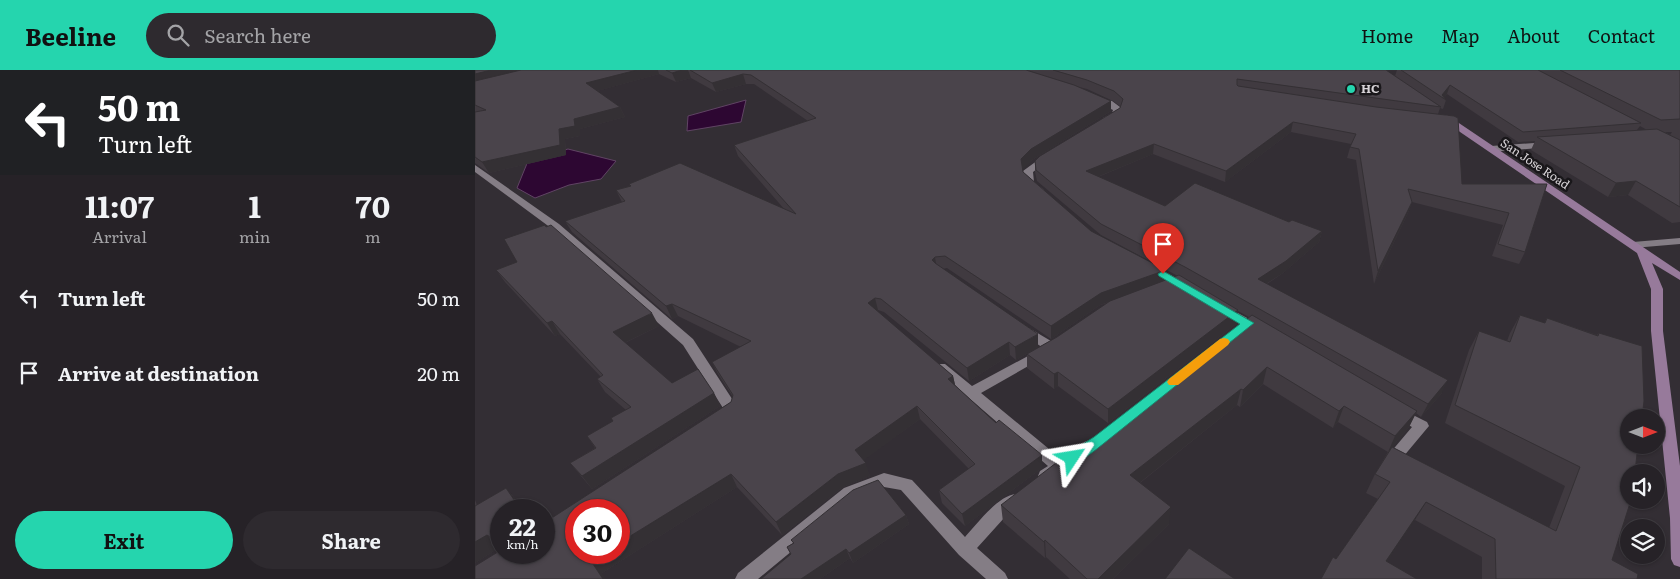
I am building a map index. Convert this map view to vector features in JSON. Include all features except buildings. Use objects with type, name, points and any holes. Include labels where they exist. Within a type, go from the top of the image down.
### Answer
[{"type":"main road","name":"San Jose Road","points":[[1434,116],[1451,122],[1680,277]]},
{"type":"main road","points":[[1638,248],[1657,289],[1657,331],[1679,518],[1680,559]]},
{"type":"street","points":[[1086,94],[1109,103],[1117,109],[1116,114],[1100,124]]},
{"type":"street","points":[[1491,149],[1561,144]]},
{"type":"street","points":[[1045,195],[1030,183],[1028,171],[1036,163],[1060,148]]},
{"type":"street","points":[[475,168],[555,226],[688,342],[731,410],[709,424]]},
{"type":"street","points":[[1638,248],[1680,241]]},
{"type":"street","points":[[1138,261],[1197,293]]},
{"type":"street","points":[[1161,290],[1179,283]]},
{"type":"street","points":[[1214,303],[1273,338]]},
{"type":"street","points":[[972,392],[1055,344],[1012,320]]},
{"type":"street","points":[[1233,335],[1248,323]]},
{"type":"street","points":[[933,361],[1059,466]]},
{"type":"street","points":[[1389,407],[1422,426],[1393,459]]},
{"type":"street","points":[[965,549],[999,512],[1059,466],[1106,435]]},
{"type":"street","points":[[744,579],[850,492],[884,480],[906,485],[965,549],[999,579]]},
{"type":"shaded area","points":[[746,100],[741,122],[687,131],[688,116]]},
{"type":"shaded area","points":[[568,149],[616,161],[601,179],[569,185],[535,198],[517,188],[528,161]]},
{"type":"slow traffic","points":[[1174,382],[1224,342]]},
{"type":"place","name":"HC","points":[[1351,89]]},
{"type":"route","points":[[1072,458],[1099,441],[1248,323],[1163,274]]}]
